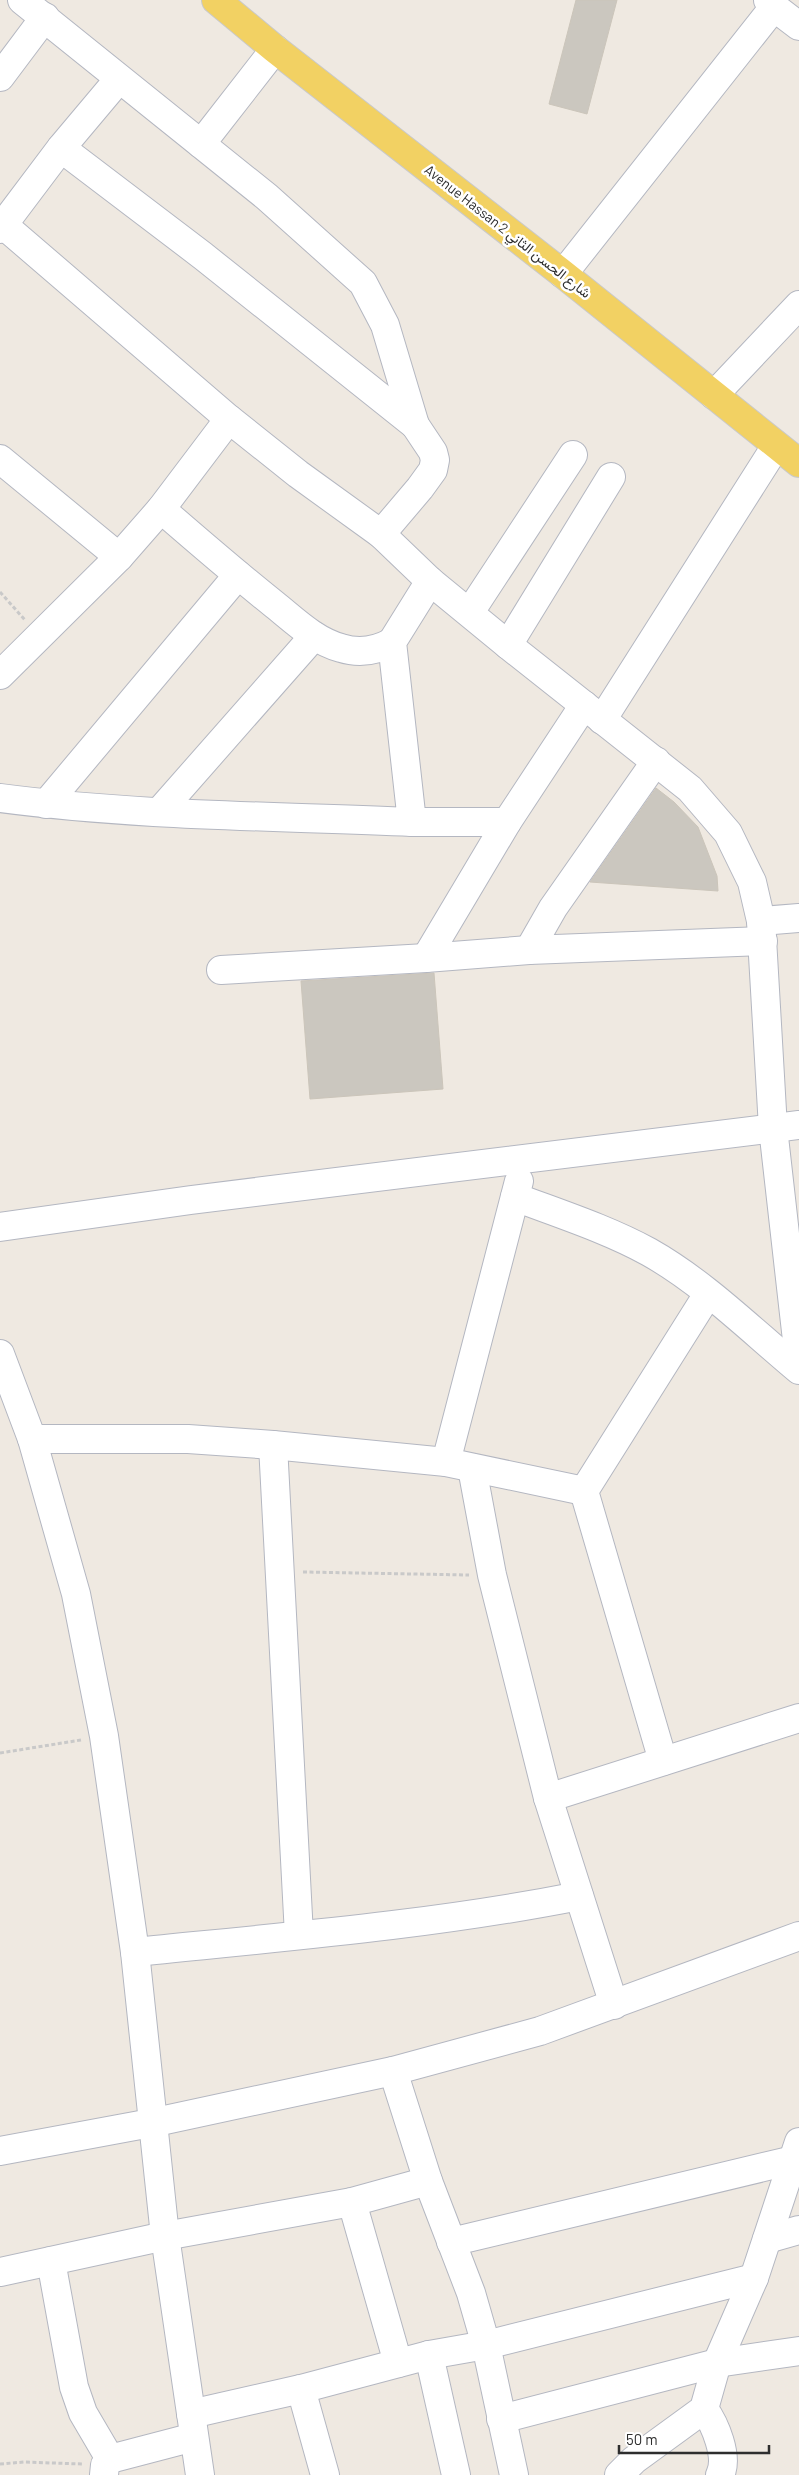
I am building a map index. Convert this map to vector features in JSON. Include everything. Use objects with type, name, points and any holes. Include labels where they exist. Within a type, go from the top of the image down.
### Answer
[{"type":"main road","name":"Avenue Hassan 2 شارع الحسن الثاني","points":[[216,0],[275,49],[563,274],[799,463]]},
{"type":"street","points":[[22,0],[267,197],[363,283],[385,326],[415,425],[433,452],[433,470],[381,534]]},
{"type":"street","points":[[563,274],[771,4],[799,26]]},
{"type":"street","points":[[0,77],[45,17]]},
{"type":"street","points":[[202,144],[275,49]]},
{"type":"street","points":[[120,79],[61,148],[1,225],[229,419],[298,474],[381,534],[430,581],[690,789],[728,833],[752,882],[762,931],[786,1126],[799,1358]]},
{"type":"street","points":[[61,148],[203,256],[415,425]]},
{"type":"street","points":[[714,394],[799,305]]},
{"type":"street","points":[[0,675],[120,557],[162,509],[229,419]]},
{"type":"street","points":[[426,958],[507,822],[593,713],[776,446]]},
{"type":"street","points":[[470,612],[573,455]]},
{"type":"street","points":[[0,459],[120,557]]},
{"type":"street","points":[[508,645],[612,477]]},
{"type":"street","points":[[162,509],[238,576],[314,636],[341,648],[360,651],[378,650],[392,642],[430,581]]},
{"type":"street","points":[[46,804],[238,576]]},
{"type":"street","points":[[160,811],[314,636]]},
{"type":"street","points":[[392,642],[412,822]]},
{"type":"street","points":[[529,950],[553,908],[656,761]]},
{"type":"street","points":[[0,798],[46,804],[160,811],[412,822],[507,822]]},
{"type":"street","points":[[221,970],[426,958],[762,931],[799,918]]},
{"type":"street","points":[[0,1227],[191,1200],[786,1126]]},
{"type":"street","points":[[446,1462],[525,1159]]},
{"type":"street","points":[[515,1197],[596,1228],[648,1252],[684,1274],[799,1370]]},
{"type":"street","points":[[663,1761],[584,1491],[708,1294]]},
{"type":"street","points":[[0,1354],[32,1439],[76,1594],[104,1736],[134,1952],[151,2123],[165,2236],[200,2475]]},
{"type":"street","points":[[32,1439],[188,1439],[272,1445],[446,1462],[584,1491]]},
{"type":"street","points":[[272,1445],[299,1935]]},
{"type":"street","points":[[472,1468],[492,1575],[548,1798],[614,2005]]},
{"type":"street","points":[[548,1798],[799,1718]]},
{"type":"street","points":[[134,1952],[495,1913],[579,1896]]},
{"type":"street","points":[[0,2151],[151,2123],[393,2071],[540,2031],[799,1936]]},
{"type":"street","points":[[393,2071],[428,2181],[471,2293],[486,2345],[514,2475]]},
{"type":"street","points":[[451,2242],[796,2151]]},
{"type":"street","points":[[619,2475],[634,2460],[704,2409],[717,2363],[754,2278],[796,2151]]},
{"type":"street","points":[[0,2272],[165,2236],[352,2202],[428,2181]]},
{"type":"street","points":[[352,2202],[398,2363]]},
{"type":"street","points":[[767,2239],[799,2230]]},
{"type":"street","points":[[51,2261],[74,2387],[106,2466],[192,2426],[301,2389],[428,2355],[486,2345],[754,2278]]},
{"type":"street","points":[[501,2419],[717,2363],[799,2351]]},
{"type":"street","points":[[428,2355],[456,2475]]},
{"type":"street","points":[[301,2389],[325,2475]]},
{"type":"street","points":[[704,2409],[717,2430],[722,2463],[720,2475]]},
{"type":"path","points":[[0,592],[39,635]]},
{"type":"path","points":[[279,1571],[492,1575]]},
{"type":"path","points":[[0,1753],[104,1736]]},
{"type":"path","points":[[0,2464],[24,2462],[106,2466]]},
{"type":"building","points":[[576,0],[617,0],[587,114],[549,104]]},
{"type":"building","points":[[656,788],[674,802],[698,827],[717,876],[718,891],[590,882]]},
{"type":"building","points":[[434,973],[443,1089],[310,1099],[301,981]]}]
